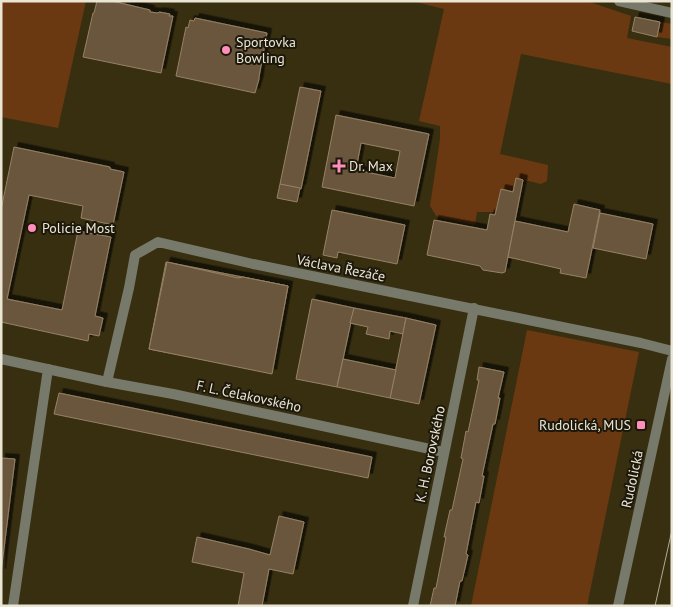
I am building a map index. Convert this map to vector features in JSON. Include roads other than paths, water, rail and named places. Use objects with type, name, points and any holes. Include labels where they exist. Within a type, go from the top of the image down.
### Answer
[{"type":"street","points":[[619,1],[672,13]]},
{"type":"street","name":"Václava Řezáče","points":[[107,382],[135,255],[158,242],[253,264],[474,308],[672,351]]},
{"type":"street","name":"K. H. Borovského","points":[[413,606],[474,308]]},
{"type":"street","name":"F. L. Čelakovského","points":[[1,359],[444,452]]},
{"type":"street","name":"Rudolická","points":[[618,606],[672,359]]},
{"type":"street","points":[[13,606],[48,369]]},
{"type":"tram line","points":[[655,606],[672,530]]},
{"type":"place","name":"Sportovka Bowling","points":[[226,50]]},
{"type":"place","name":"Dr. Max","points":[[339,166]]},
{"type":"place","name":"Policie Most","points":[[32,228]]},
{"type":"place","name":"Rudolická, MUS","points":[[641,425]]}]
